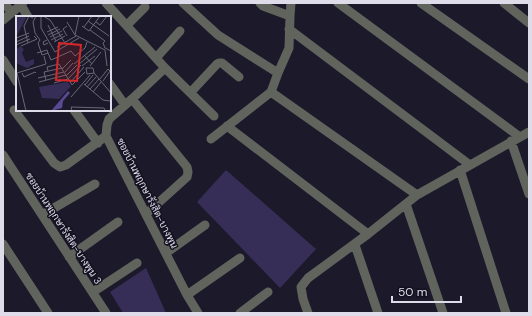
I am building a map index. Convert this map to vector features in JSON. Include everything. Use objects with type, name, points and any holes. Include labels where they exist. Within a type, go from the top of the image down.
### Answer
[{"type":"street","points":[[3,3],[12,12]]},
{"type":"street","points":[[106,3],[165,68],[214,116]]},
{"type":"street","points":[[183,3],[218,35],[278,73]]},
{"type":"street","points":[[260,3],[263,6],[290,16]]},
{"type":"street","points":[[211,139],[271,92],[289,48],[291,3]]},
{"type":"street","points":[[338,3],[520,137]]},
{"type":"street","points":[[421,3],[529,79]]},
{"type":"street","points":[[504,3],[529,23]]},
{"type":"street","points":[[3,20],[22,4],[28,16]]},
{"type":"street","points":[[127,25],[145,7]]},
{"type":"street","points":[[289,29],[470,165]]},
{"type":"street","points":[[156,58],[180,31]]},
{"type":"street","points":[[3,60],[16,80]]},
{"type":"street","points":[[191,92],[216,64],[219,63],[222,63],[239,77]]},
{"type":"street","name":"ซอยบ้านพฤกษารังสิต-บางพูน","points":[[165,68],[129,102],[108,119],[106,136],[187,295],[198,313]]},
{"type":"street","points":[[111,85],[129,102],[187,167],[187,177],[146,214]]},
{"type":"street","points":[[271,92],[417,195]]},
{"type":"street","points":[[14,110],[54,163],[60,167],[66,165],[106,136]]},
{"type":"street","points":[[75,111],[98,142]]},
{"type":"street","points":[[227,126],[368,234]]},
{"type":"street","points":[[308,313],[301,287],[308,278],[355,245],[417,195],[529,132]]},
{"type":"street","points":[[511,141],[529,194]]},
{"type":"street","name":"ซอยบ้านพฤกษารังสิต-บางพูน 3","points":[[3,155],[106,313]]},
{"type":"street","points":[[460,170],[506,313]]},
{"type":"street","points":[[42,215],[95,184]]},
{"type":"street","points":[[406,204],[443,313]]},
{"type":"street","points":[[69,257],[118,222]]},
{"type":"street","points":[[166,253],[205,225]]},
{"type":"street","points":[[3,244],[48,313]]},
{"type":"street","points":[[355,245],[378,313]]},
{"type":"street","points":[[187,295],[240,258]]},
{"type":"street","points":[[93,292],[137,263]]},
{"type":"street","points":[[240,313],[268,292]]},
{"type":"shaded area","points":[[226,170],[316,249],[280,288],[197,202]]},
{"type":"shaded area","points":[[146,268],[166,313],[123,313],[110,292]]}]
